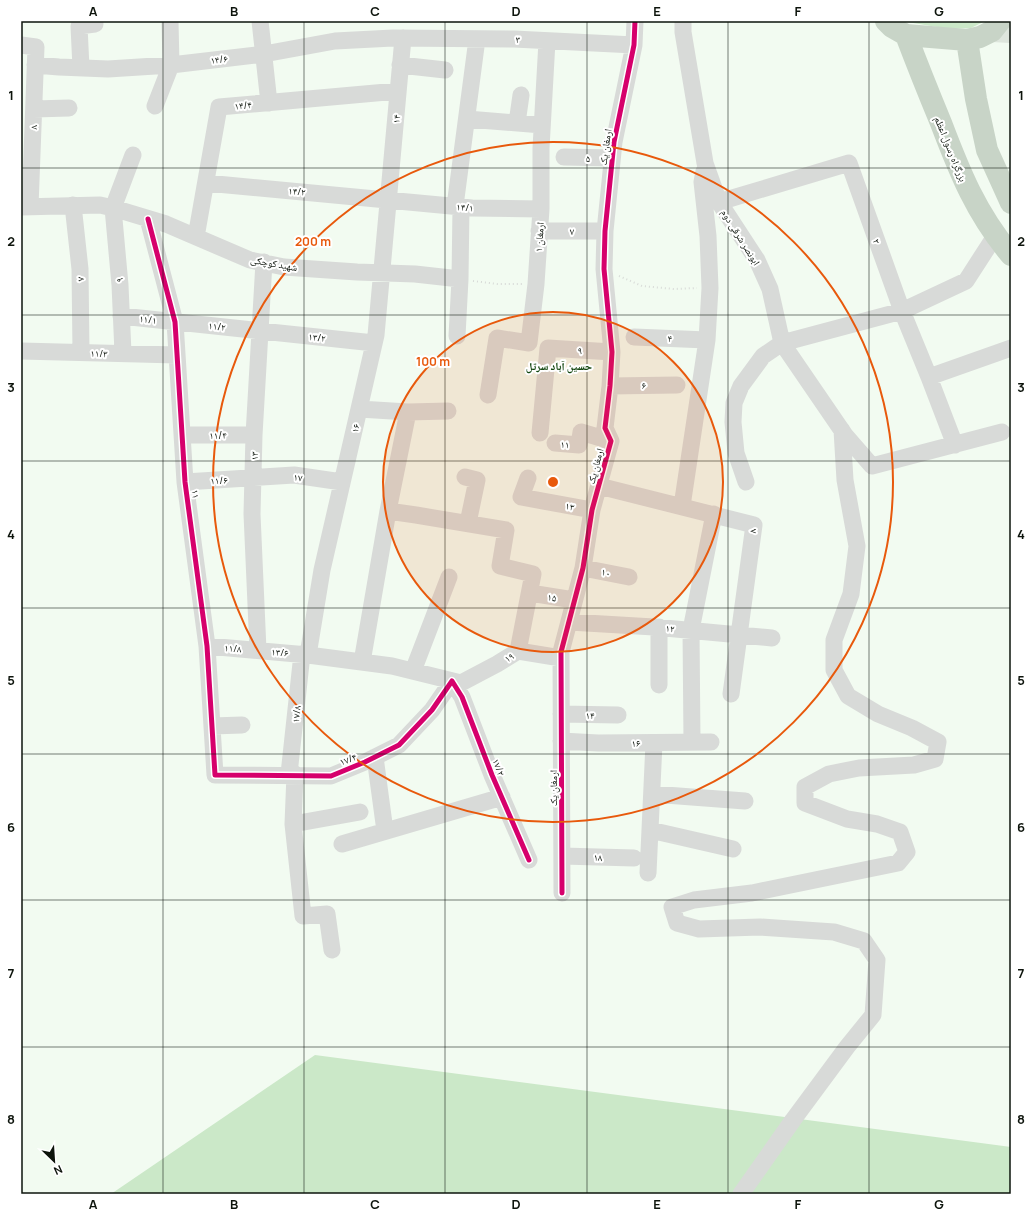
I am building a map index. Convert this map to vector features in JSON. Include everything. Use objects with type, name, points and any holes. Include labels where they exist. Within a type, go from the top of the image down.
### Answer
[{"type":"highway","points":[[886,21],[892,27],[906,35],[967,40],[980,37],[1001,28]]},
{"type":"highway","name":"بزرگراه رسول اعظم","points":[[906,35],[959,170],[972,198],[995,236],[1011,255]]},
{"type":"highway","points":[[967,40],[986,150],[1011,203]]},
{"type":"street","points":[[155,106],[171,65],[170,21]]},
{"type":"street","points":[[260,21],[269,103]]},
{"type":"street","name":"ارمغان یک","points":[[562,893],[561,652],[583,568],[592,510],[611,441],[605,428],[612,352],[604,269],[604,231],[614,142],[634,46],[635,21]]},
{"type":"street","name":"ابونصر شرقی دوم","points":[[683,21],[683,32],[705,163],[720,202],[757,260],[770,289],[782,343]]},
{"type":"street","points":[[81,68],[79,26],[95,24]]},
{"type":"street","name":"۱۴/۶","points":[[35,65],[108,69],[171,65],[264,54],[335,41],[402,38]]},
{"type":"street","name":"۳","points":[[402,38],[547,41],[634,46]]},
{"type":"street","name":"۱۴","points":[[388,200],[402,38]]},
{"type":"street","points":[[457,336],[460,279],[458,206],[477,39]]},
{"type":"street","name":"ارمغان ۱","points":[[488,395],[497,338],[529,343],[536,284],[541,209],[541,148],[547,41]]},
{"type":"street","name":"۸","points":[[26,207],[27,146],[34,109],[28,86],[35,65],[28,46]]},
{"type":"street","points":[[400,65],[445,70]]},
{"type":"street","name":"۱۴/۴","points":[[196,237],[219,107],[398,91]]},
{"type":"street","points":[[517,123],[521,95]]},
{"type":"street","points":[[34,109],[69,108]]},
{"type":"street","points":[[467,119],[542,125]]},
{"type":"street","points":[[113,208],[133,155]]},
{"type":"street","name":"۵","points":[[564,157],[612,158]]},
{"type":"street","points":[[682,506],[707,340],[710,288],[708,236],[702,182],[705,163]]},
{"type":"street","name":"۲","points":[[720,202],[849,163],[902,311],[955,445]]},
{"type":"street","name":"۱۴/۲","points":[[206,183],[388,200]]},
{"type":"street","name":"۱۴/۱","points":[[388,200],[498,209],[541,209]]},
{"type":"street","name":"۱۶","points":[[305,654],[322,570],[374,344],[388,200]]},
{"type":"street","name":"۷","points":[[73,205],[80,269],[81,352]]},
{"type":"street","name":"شهید کوچکی","points":[[26,207],[100,205],[166,224],[250,260],[284,266],[415,274],[460,279]]},
{"type":"street","name":"۹","points":[[113,208],[120,285],[123,353]]},
{"type":"street","name":"۱۱","points":[[148,219],[174,322],[186,482],[207,646],[215,775]]},
{"type":"street","name":"۷","points":[[539,231],[604,231]]},
{"type":"street","points":[[746,482],[736,453],[733,422],[734,403],[740,386],[763,356],[782,343],[902,311],[966,281],[995,236]]},
{"type":"street","name":"۱۳","points":[[258,650],[252,514],[254,435],[264,262]]},
{"type":"street","name":"۱۱/۱","points":[[121,316],[174,322]]},
{"type":"street","name":"۱۱/۲","points":[[174,322],[260,331]]},
{"type":"street","name":"۱۳/۲","points":[[260,331],[374,344]]},
{"type":"street","name":"۴","points":[[634,337],[707,340]]},
{"type":"street","points":[[782,343],[842,430],[872,466],[1002,432]]},
{"type":"street","name":"۹","points":[[540,433],[548,348],[612,352]]},
{"type":"street","points":[[929,377],[1011,348]]},
{"type":"street","name":"۱۱/۳","points":[[21,351],[177,355]]},
{"type":"street","name":"۶","points":[[610,386],[677,384]]},
{"type":"street","points":[[359,409],[408,412],[448,411]]},
{"type":"street","points":[[362,662],[388,511],[408,412]]},
{"type":"street","points":[[741,1194],[816,1090],[873,1015],[878,960],[864,942],[834,932],[760,927],[699,929],[677,924],[672,907],[694,900],[752,893],[898,863],[907,852],[900,832],[877,824],[847,819],[805,803],[805,787],[829,774],[859,768],[914,765],[935,759],[938,742],[912,728],[878,714],[848,696],[834,670],[834,640],[852,594],[857,546],[844,480],[842,430]]},
{"type":"street","name":"۱۱","points":[[555,443],[579,445],[581,432],[611,441]]},
{"type":"street","name":"۱۱/۴","points":[[182,435],[254,435]]},
{"type":"street","name":"۱۷","points":[[253,478],[294,476],[342,482]]},
{"type":"street","points":[[465,477],[477,480],[468,523]]},
{"type":"street","name":"۱۱/۶","points":[[186,482],[253,478]]},
{"type":"street","name":"۱۳","points":[[528,478],[521,497],[592,510]]},
{"type":"street","name":"۸","points":[[599,486],[754,525],[731,694]]},
{"type":"street","points":[[388,511],[506,530],[500,566],[532,574],[530,593],[518,651]]},
{"type":"street","points":[[692,742],[691,630],[714,514]]},
{"type":"street","name":"۱۰","points":[[583,568],[628,577]]},
{"type":"street","points":[[413,671],[449,577]]},
{"type":"street","name":"۱۵","points":[[530,593],[574,600]]},
{"type":"street","name":"۱۲","points":[[569,622],[659,627],[772,638]]},
{"type":"street","points":[[659,627],[659,685]]},
{"type":"street","name":"۱۱/۸","points":[[207,646],[258,650]]},
{"type":"street","name":"۱۳/۶","points":[[258,650],[305,654],[392,666],[457,682]]},
{"type":"street","name":"۱۹","points":[[457,682],[497,664],[518,651],[561,658]]},
{"type":"street","name":"۱۷/۸","points":[[305,654],[292,774],[293,824],[303,916],[327,914],[332,950]]},
{"type":"street","name":"۱۷/۴","points":[[215,775],[292,774],[331,776],[399,745],[457,682]]},
{"type":"street","name":"۱۷/۲","points":[[457,682],[502,797],[530,860]]},
{"type":"street","name":"۱۴","points":[[561,714],[618,715]]},
{"type":"street","points":[[212,726],[242,725]]},
{"type":"street","name":"۱۶","points":[[561,742],[711,742]]},
{"type":"street","points":[[648,873],[654,743]]},
{"type":"street","points":[[375,757],[385,831]]},
{"type":"street","points":[[652,794],[746,801]]},
{"type":"street","points":[[342,844],[502,797]]},
{"type":"street","points":[[293,824],[360,812]]},
{"type":"street","points":[[650,830],[733,848]]},
{"type":"street","name":"۱۸","points":[[562,856],[634,858]]},
{"type":"path","points":[[604,269],[642,286],[674,289],[710,288]]},
{"type":"path","points":[[460,279],[497,284],[536,284]]},
{"type":"green space","points":[[901,21],[985,21],[971,28],[949,29]]},
{"type":"green space","points":[[315,1055],[1011,1147],[1011,1194],[111,1194]]},
{"type":"cycle path","points":[[562,893],[561,652],[583,568],[592,510],[611,441],[605,428],[612,352],[604,269],[605,231],[614,142],[634,45],[635,21]]},
{"type":"cycle path","points":[[148,219],[175,322],[185,482],[207,646],[215,775],[331,776],[365,762],[399,745],[432,710],[452,681],[462,697],[492,775],[529,860]]},
{"type":"district","name":"حسین آباد سرتل","points":[[559,366]]}]
